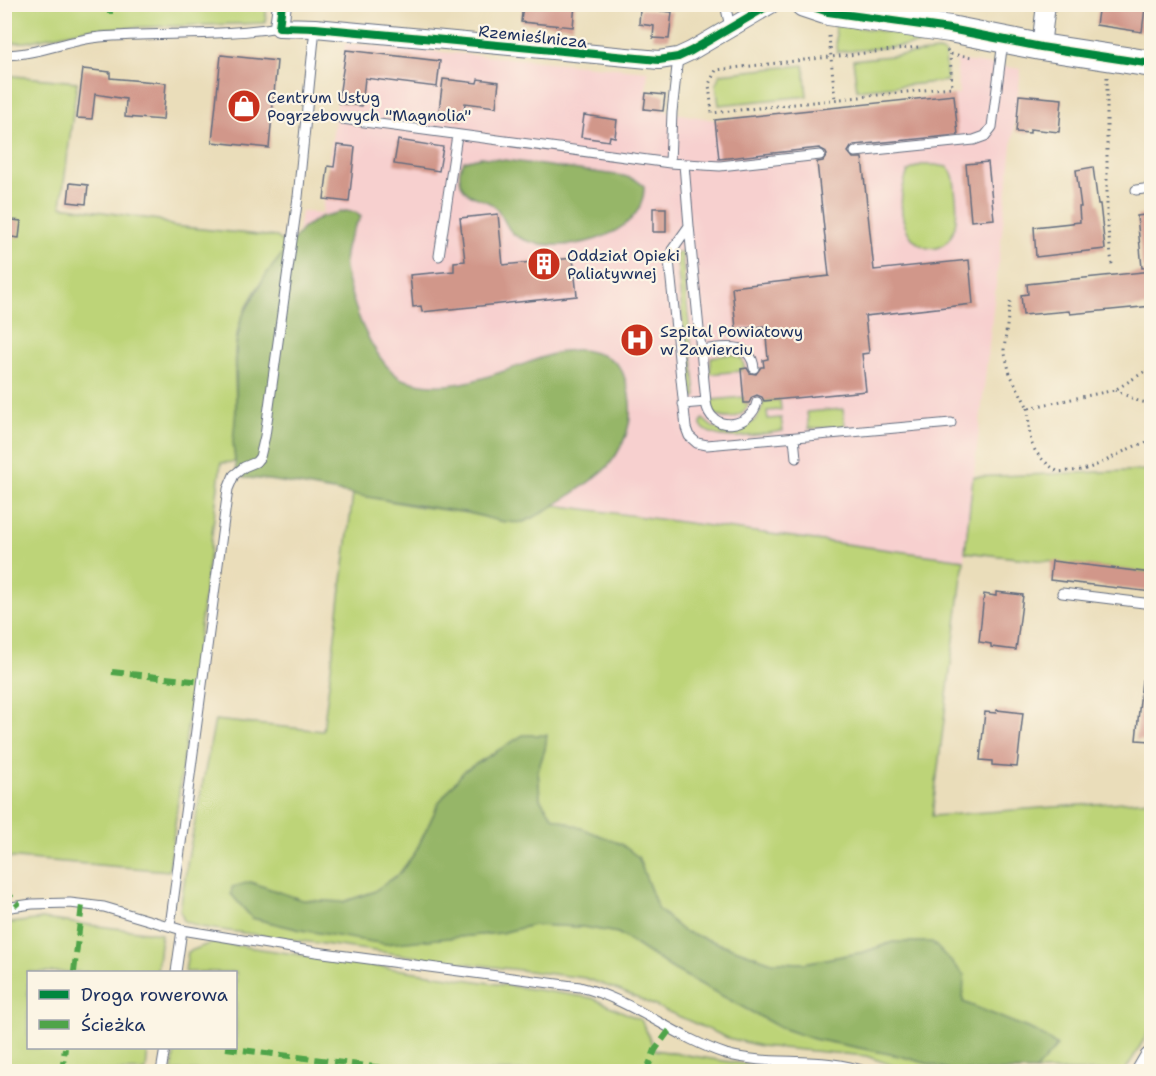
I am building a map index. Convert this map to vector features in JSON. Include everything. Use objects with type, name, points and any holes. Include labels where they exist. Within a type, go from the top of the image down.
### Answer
[{"type":"street","points":[[279,27],[282,4]]},
{"type":"street","name":"Rzemieślnicza","points":[[279,27],[315,28],[659,60],[678,57],[771,4]]},
{"type":"street","points":[[804,4],[828,12],[918,24],[1041,47],[1152,64]]},
{"type":"street","points":[[1041,47],[1046,4]]},
{"type":"street","points":[[1145,1071],[1152,1060]]},
{"type":"lane","points":[[725,4],[730,27]]},
{"type":"lane","points":[[4,55],[93,38],[241,32],[279,27]]},
{"type":"lane","points":[[170,926],[228,489],[234,475],[244,467],[256,462],[260,457],[266,436],[298,197],[315,28]]},
{"type":"lane","points":[[855,152],[974,140],[985,136],[992,127],[1004,39]]},
{"type":"lane","points":[[670,163],[672,112],[678,57]]},
{"type":"lane","points":[[342,119],[670,163],[720,166],[820,155]]},
{"type":"lane","points":[[439,256],[457,135]]},
{"type":"lane","points":[[684,164],[706,402],[711,418],[726,423],[744,420],[754,412],[757,402]]},
{"type":"lane","points":[[1136,190],[1152,188]]},
{"type":"lane","points":[[689,226],[672,250],[669,260],[686,428],[689,436],[696,443],[707,445],[951,423]]},
{"type":"lane","points":[[701,350],[729,347],[743,349],[750,355],[754,368]]},
{"type":"lane","points":[[684,404],[706,402]]},
{"type":"lane","points":[[794,438],[796,458]]},
{"type":"lane","points":[[1062,594],[1152,604]]},
{"type":"lane","points":[[4,908],[32,904],[70,903],[104,907],[182,930],[316,952],[580,987],[620,1000],[702,1046],[730,1055],[840,1064],[867,1071]]},
{"type":"lane","points":[[176,971],[182,930]]},
{"type":"lane","points":[[162,1071],[165,1049]]},
{"type":"path","points":[[830,36],[835,100]]},
{"type":"path","points":[[831,57],[716,70],[709,84],[712,113],[952,87],[950,54]]},
{"type":"path","points":[[1107,75],[1107,219],[1112,265]]},
{"type":"path","points":[[1010,301],[1004,350],[1010,374],[1028,408],[1029,440],[1039,458],[1058,471],[1082,470],[1131,446],[1152,441]]},
{"type":"path","points":[[1028,408],[1114,390],[1152,367]]},
{"type":"path","points":[[1114,390],[1138,401],[1152,404]]},
{"type":"shaded area","name":"Szpital Powiatowy w Zawierciu","points":[[345,43],[648,71],[646,92],[665,95],[664,111],[715,120],[959,94],[956,60],[1021,69],[964,560],[268,467],[301,211],[322,214]]},
{"type":"green space","points":[[4,5],[267,5],[265,23],[88,29],[26,42],[5,43]]},
{"type":"green space","points":[[835,24],[934,39],[934,43],[837,52]]},
{"type":"green space","points":[[938,51],[945,53],[947,81],[857,90],[853,60]]},
{"type":"green space","points":[[804,65],[807,96],[719,105],[716,84],[720,74]]},
{"type":"green space","points":[[4,75],[77,82],[61,206],[159,220],[173,226],[277,237],[289,247],[255,291],[238,330],[235,363],[235,462],[221,463],[169,871],[5,857]]},
{"type":"green space","points":[[481,157],[624,176],[644,186],[641,205],[630,220],[615,231],[596,239],[575,244],[534,243],[514,235],[497,208],[472,196],[461,185],[460,170],[464,161]]},
{"type":"green space","points":[[921,165],[947,167],[954,180],[955,224],[948,241],[937,248],[924,247],[912,237],[904,221],[902,199],[908,171]]},
{"type":"green space","points":[[345,211],[355,212],[361,217],[353,229],[345,250],[345,271],[351,293],[367,335],[379,356],[393,372],[400,378],[413,382],[450,385],[486,377],[564,351],[584,350],[606,357],[614,362],[622,372],[630,400],[627,434],[609,465],[593,479],[553,506],[530,519],[515,523],[464,512],[244,478],[236,469],[233,442],[236,410],[236,346],[241,319],[267,273],[304,227],[321,217]]},
{"type":"green space","points":[[676,252],[682,252],[696,397],[690,397]]},
{"type":"green space","points":[[732,354],[742,359],[745,369],[710,374],[711,357]]},
{"type":"green space","points":[[743,397],[744,403],[749,403],[747,408],[735,417],[725,418],[714,414],[710,404],[712,400]]},
{"type":"green space","points":[[780,400],[781,410],[767,411],[768,419],[781,418],[783,431],[728,437],[708,432],[701,426],[703,419],[712,427],[731,431],[739,429],[753,422],[758,416],[763,401]]},
{"type":"green space","points":[[843,409],[845,426],[809,429],[807,412]]},
{"type":"green space","points":[[1151,470],[1151,573],[965,552],[973,477]]},
{"type":"green space","points":[[353,494],[468,513],[506,522],[524,522],[554,505],[964,560],[932,816],[1151,800],[1151,1028],[1125,1071],[1035,1071],[1056,1045],[1037,1032],[963,1002],[893,942],[864,952],[804,963],[772,962],[683,931],[658,909],[638,857],[553,817],[540,799],[538,770],[545,749],[546,735],[440,801],[415,853],[399,874],[373,892],[343,902],[302,900],[250,882],[231,894],[252,918],[301,930],[343,936],[426,940],[501,933],[533,925],[583,927],[618,933],[673,969],[781,1028],[814,1039],[900,1056],[954,1071],[909,1071],[866,1056],[760,1046],[728,1038],[621,991],[585,978],[200,927],[184,921],[180,910],[188,858],[215,720],[323,731]]},
{"type":"green space","points":[[523,735],[547,735],[538,770],[540,799],[553,817],[621,844],[638,857],[658,909],[683,931],[772,962],[804,963],[864,952],[893,942],[932,942],[964,975],[963,1002],[1037,1032],[1057,1046],[1035,1071],[954,1071],[900,1056],[814,1039],[781,1028],[673,969],[618,933],[583,927],[533,925],[501,933],[385,944],[301,930],[252,918],[231,894],[232,887],[250,882],[302,900],[343,902],[373,892],[399,874],[415,853],[440,801],[464,771]]},
{"type":"green space","points":[[42,919],[161,934],[157,971],[27,971],[27,1049],[148,1049],[146,1071],[5,1071],[5,924]]},
{"type":"green space","points":[[213,942],[592,998],[641,1020],[655,1050],[788,1071],[172,1071],[175,1049],[237,1049],[237,971],[185,971],[188,952]]},
{"type":"building","points":[[523,4],[575,4],[573,27],[521,22]]},
{"type":"building","points":[[1099,4],[1138,4],[1138,7],[1145,8],[1142,32],[1096,25]]},
{"type":"building","points":[[640,9],[672,12],[669,39],[653,38],[654,26],[639,24]]},
{"type":"building","points":[[346,50],[440,61],[437,87],[365,78],[362,106],[338,103]]},
{"type":"building","name":"Centrum Usług Pogrzebowych \"Magnolia\"","points":[[221,55],[277,61],[269,148],[212,142]]},
{"type":"building","points":[[83,69],[110,72],[110,78],[166,83],[163,120],[125,117],[126,99],[95,94],[92,119],[77,118]]},
{"type":"building","points":[[443,79],[477,83],[478,79],[499,82],[496,107],[465,103],[463,121],[438,118]]},
{"type":"building","points":[[646,93],[665,95],[663,111],[644,109]]},
{"type":"building","points":[[954,95],[958,135],[854,145],[848,152],[853,158],[862,158],[874,270],[969,260],[973,304],[865,316],[869,353],[862,354],[866,391],[764,401],[757,395],[752,397],[749,403],[744,403],[741,369],[747,368],[750,373],[756,374],[761,367],[764,367],[763,360],[768,359],[765,326],[736,329],[732,287],[829,276],[817,162],[823,161],[827,155],[819,148],[719,159],[715,120]]},
{"type":"building","points":[[1019,95],[1062,99],[1059,132],[1030,129],[1030,133],[1016,132]]},
{"type":"building","points":[[584,115],[617,120],[615,137],[610,136],[609,141],[581,137]]},
{"type":"building","points":[[398,140],[443,147],[439,171],[394,164]]},
{"type":"building","points":[[337,145],[355,147],[349,202],[324,199],[328,166],[334,167]]},
{"type":"building","points":[[988,162],[994,219],[971,221],[966,164]]},
{"type":"building","points":[[1093,167],[1105,249],[1036,257],[1034,227],[1080,222],[1079,207],[1081,207],[1076,170]]},
{"type":"building","points":[[70,183],[88,185],[86,204],[68,202]]},
{"type":"building","points":[[653,208],[666,208],[666,232],[653,232]]},
{"type":"building","name":"Oddział Opieki Paliatywnej","points":[[498,214],[503,265],[573,258],[577,296],[422,312],[421,306],[413,307],[410,275],[454,271],[454,262],[465,261],[460,218]]},
{"type":"building","points":[[1152,214],[1152,267],[1142,268],[1137,216]]},
{"type":"building","points":[[4,219],[21,221],[19,238],[4,236]]},
{"type":"building","points":[[1152,271],[1152,306],[1070,314],[1069,311],[1023,315],[1021,295],[1028,294],[1027,284]]},
{"type":"building","points":[[1052,561],[1152,573],[1152,592],[1050,580]]},
{"type":"building","points":[[996,592],[1023,595],[1016,650],[991,647],[991,644],[979,642],[984,594],[996,596]]},
{"type":"building","points":[[1142,680],[1152,680],[1152,741],[1136,740]]},
{"type":"building","points":[[997,710],[1023,713],[1017,767],[992,765],[992,761],[980,760],[985,712],[996,713]]},
{"type":"marked path","points":[[110,4],[110,14]]},
{"type":"marked path","points":[[112,672],[202,682]]},
{"type":"marked path","points":[[4,889],[19,906]]},
{"type":"marked path","points":[[74,971],[82,905]]},
{"type":"marked path","points":[[646,1072],[655,1050],[671,1028]]},
{"type":"marked path","points":[[62,1072],[65,1049]]},
{"type":"marked path","points":[[234,1049],[415,1072]]},
{"type":"cycle path","points":[[282,4],[279,27],[315,28],[659,60],[678,57],[691,51],[771,4]]},
{"type":"cycle path","points":[[804,4],[828,12],[950,29],[1041,47],[1152,64]]},
{"type":"place","name":"Centrum Usług Pogrzebowych \"Magnolia\"","points":[[244,106]]},
{"type":"place","name":"Oddział Opieki Paliatywnej","points":[[544,264]]},
{"type":"place","name":"Szpital Powiatowy w Zawierciu","points":[[637,340]]}]
